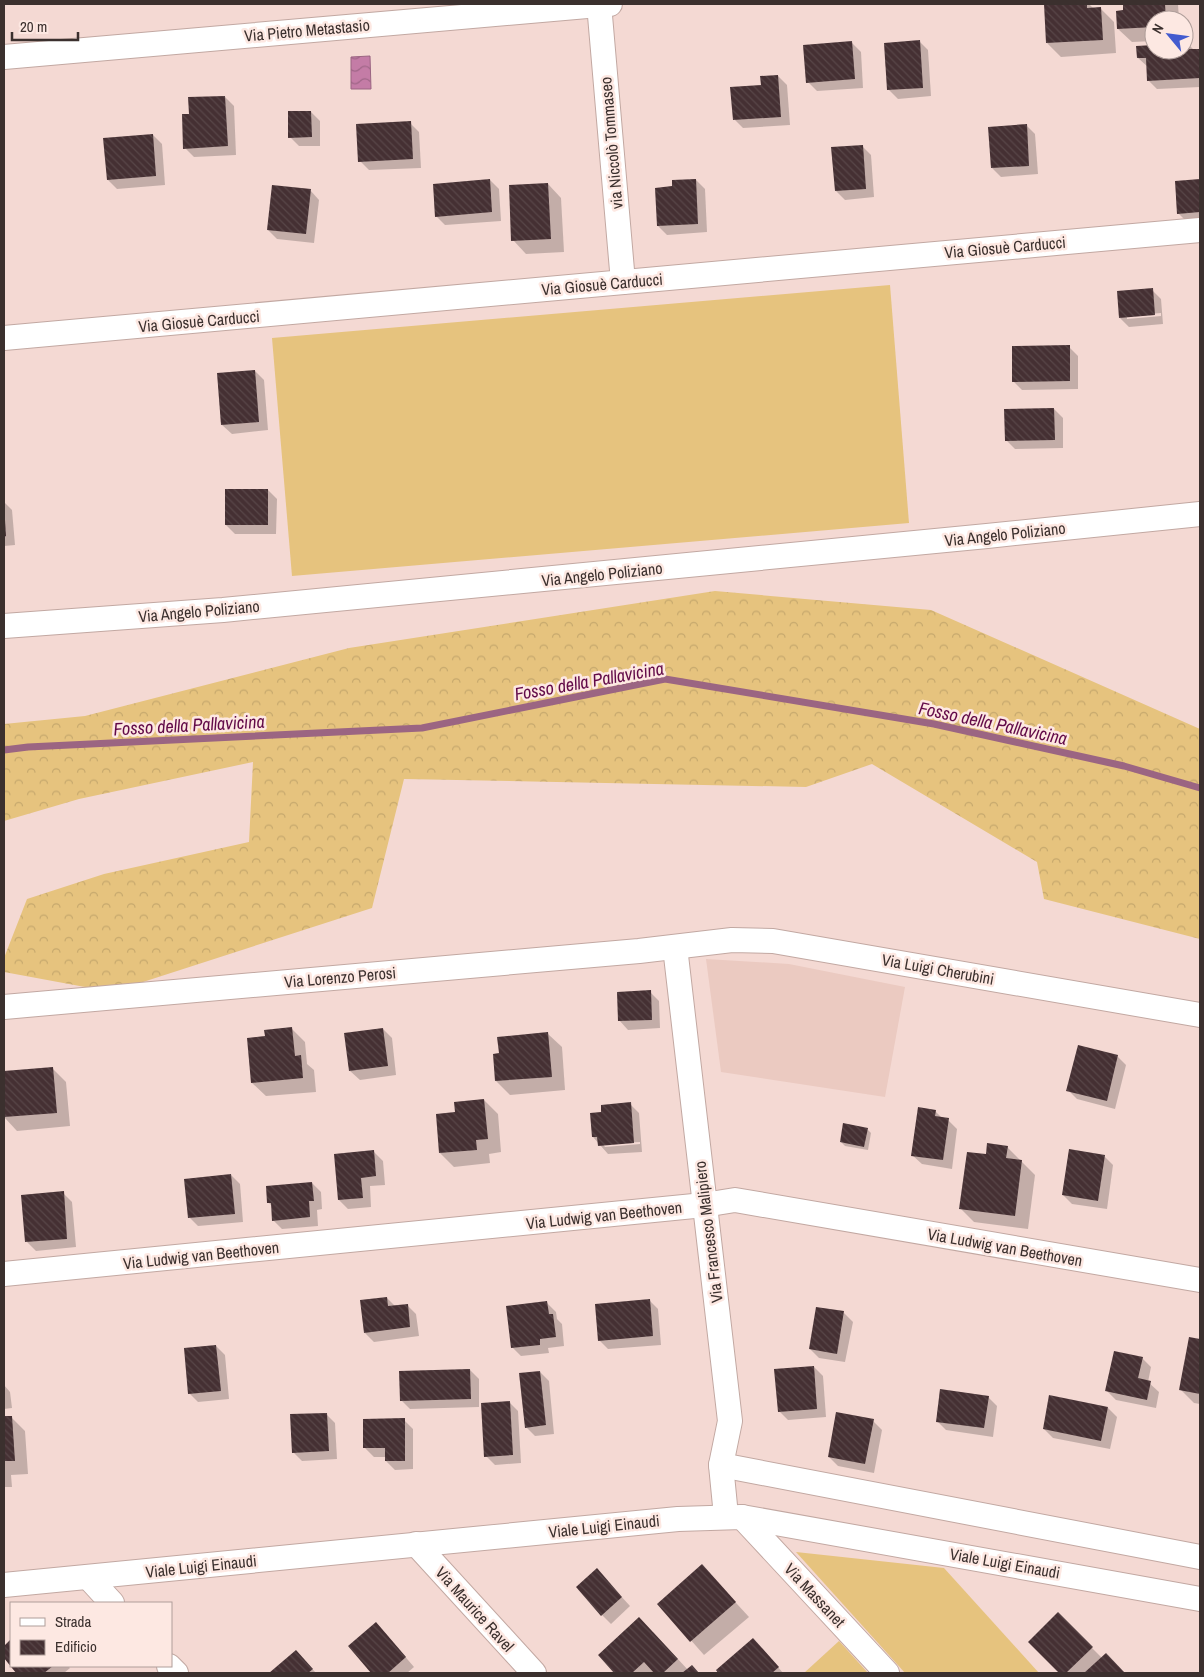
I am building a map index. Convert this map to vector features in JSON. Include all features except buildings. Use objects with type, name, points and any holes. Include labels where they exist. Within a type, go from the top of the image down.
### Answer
[{"type":"street","name":"Via Pietro Metastasio","points":[[4,57],[603,4]]},
{"type":"street","name":"via Niccolò Tommaseo","points":[[603,4],[623,282]]},
{"type":"street","name":"Via Giosuè Carducci","points":[[4,338],[1200,230]]},
{"type":"street","name":"Via Angelo Poliziano","points":[[4,626],[233,609],[1200,514]]},
{"type":"street","name":"Via Luigi Cherubini","points":[[675,947],[732,940],[773,940],[1200,1015]]},
{"type":"street","name":"Via Lorenzo Perosi","points":[[4,1007],[675,947]]},
{"type":"street","name":"Via Francesco Malipiero","points":[[675,947],[730,1421],[721,1465],[734,1516]]},
{"type":"street","name":"Via Ludwig van Beethoven","points":[[4,1274],[704,1206],[735,1200],[1200,1280]]},
{"type":"street","points":[[721,1465],[1200,1557]]},
{"type":"street","name":"Viale Luigi Einaudi","points":[[4,1585],[668,1520],[734,1516],[1200,1599]]},
{"type":"street","name":"Via Massanet","points":[[734,1516],[887,1673]]},
{"type":"street","name":"Via Maurice Ravel","points":[[416,1544],[534,1673]]},
{"type":"street","points":[[88,1577],[111,1602]]},
{"type":"shaded area","points":[[706,959],[789,964],[905,987],[885,1097],[721,1072]]},
{"type":"green space","points":[[890,285],[909,523],[292,576],[272,338]]},
{"type":"green space","points":[[715,591],[931,610],[1200,729],[1200,939],[1044,899],[1037,862],[872,764],[806,787],[404,779],[372,908],[112,992],[4,972],[4,958],[27,899],[104,874],[249,842],[253,762],[79,799],[4,821],[4,724],[85,716],[349,648]]},
{"type":"green space","points":[[796,1552],[944,1568],[1039,1673],[905,1673]]},
{"type":"green space","points":[[839,1641],[868,1673],[804,1673]]},
{"type":"water","points":[[370,56],[371,89],[351,89],[351,57]]},
{"type":"waterway","name":"Fosso della Pallavicina","points":[[4,750],[28,747],[422,728],[665,679],[934,724],[1124,766],[1200,788]]}]
